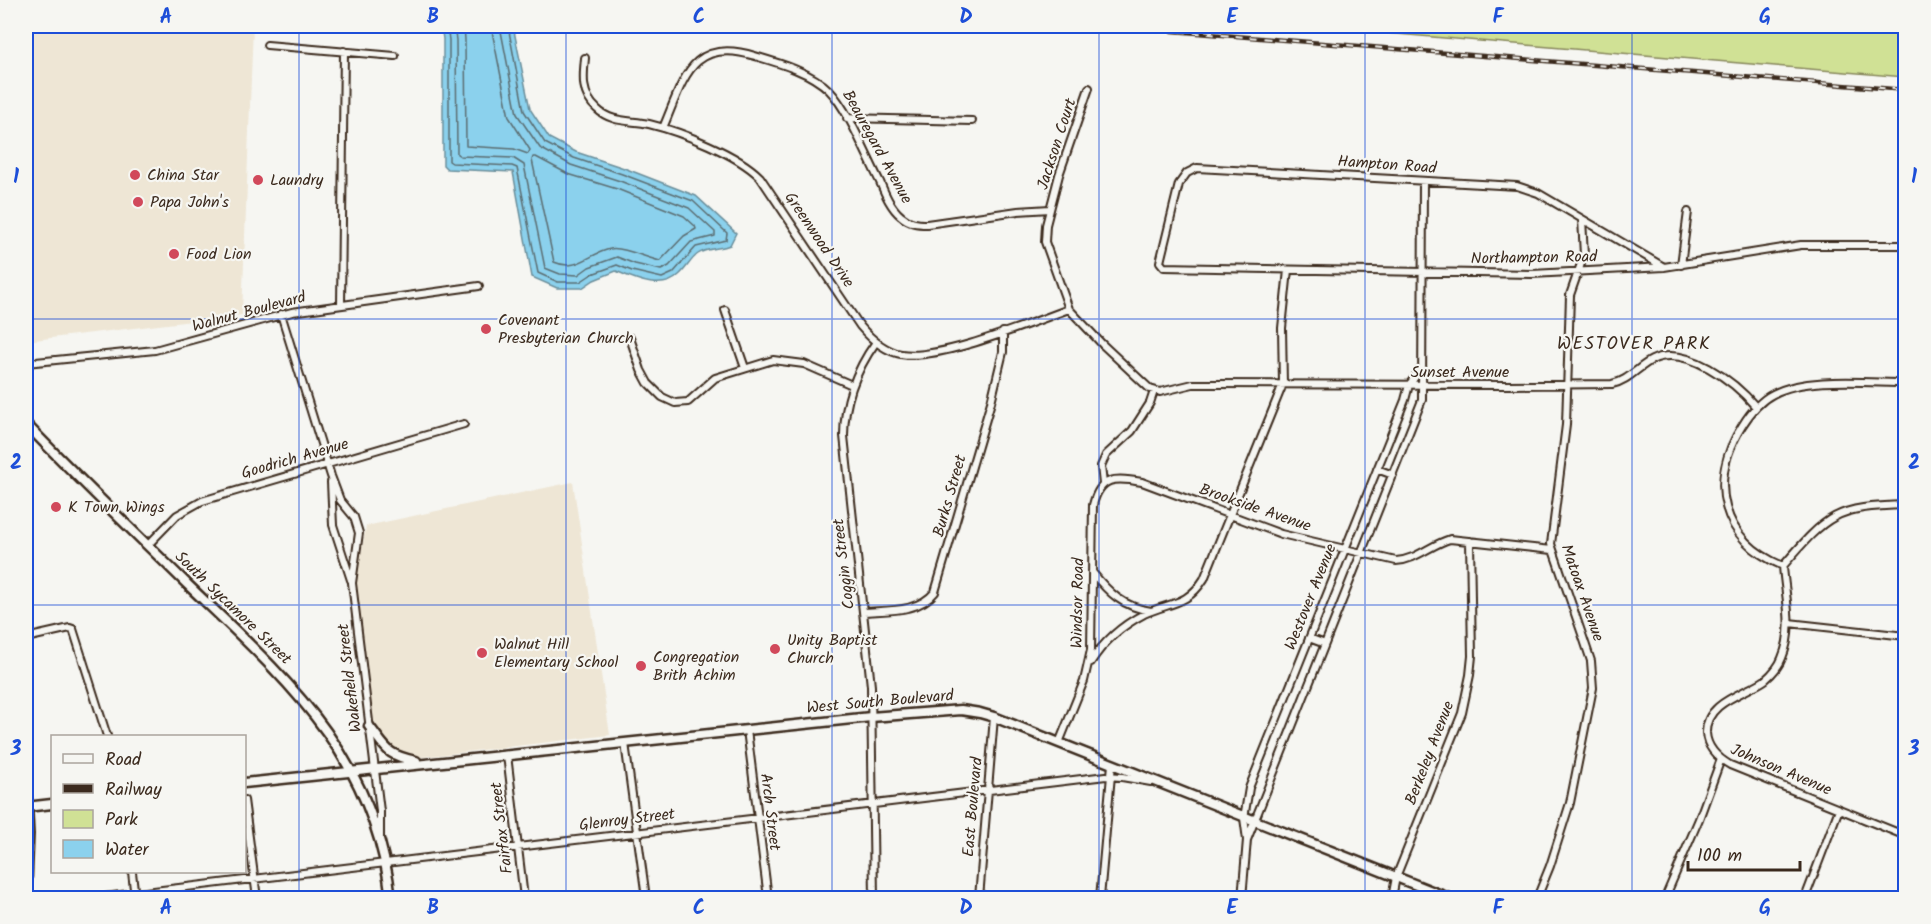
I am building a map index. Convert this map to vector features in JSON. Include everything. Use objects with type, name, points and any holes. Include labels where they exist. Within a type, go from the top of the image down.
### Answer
[{"type":"main road","points":[[26,794],[26,885]]},
{"type":"street","points":[[267,45],[395,56]]},
{"type":"street","name":"Beauregard Avenue","points":[[663,128],[693,64],[706,54],[729,50],[757,56],[814,79],[828,89],[847,118],[887,197],[897,212],[912,223],[927,224],[1018,211],[1050,209]]},
{"type":"street","points":[[340,305],[344,51]]},
{"type":"street","name":"Greenwood Drive","points":[[585,58],[584,89],[587,97],[598,110],[613,118],[663,128],[735,157],[756,173],[860,326],[876,342],[891,351],[921,355],[1003,332],[1069,309]]},
{"type":"street","name":"Jackson Court","points":[[1050,209],[1059,175],[1089,88]]},
{"type":"street","points":[[847,118],[972,121]]},
{"type":"street","name":"Hampton Road","points":[[1161,265],[1162,252],[1182,178],[1193,170],[1230,169],[1517,186],[1538,193],[1664,267]]},
{"type":"street","name":"Westover Avenue","points":[[1247,840],[1422,400],[1423,181]]},
{"type":"street","points":[[1050,209],[1045,242],[1069,309],[1144,384],[1155,391],[1132,431],[1106,455],[1101,466],[1103,484]]},
{"type":"street","points":[[1681,265],[1688,212]]},
{"type":"street","name":"Matoax Avenue","points":[[1537,898],[1570,803],[1593,688],[1591,661],[1552,550],[1550,535],[1565,435],[1570,295],[1584,255],[1582,219]]},
{"type":"street","name":"Northampton Road","points":[[1161,265],[1164,267],[1532,274],[1664,267],[1800,245],[1905,245]]},
{"type":"street","points":[[1088,667],[1104,644],[1132,621],[1190,597],[1204,579],[1283,384],[1282,328],[1288,270]]},
{"type":"street","name":"Walnut Boulevard","points":[[26,363],[154,350],[281,314],[479,286]]},
{"type":"street","points":[[725,310],[745,368]]},
{"type":"street","name":"Wakefield Street","points":[[281,314],[331,476],[340,500],[354,517],[359,533],[352,583]]},
{"type":"street","name":"Burks Street","points":[[863,612],[917,606],[931,598],[938,586],[991,402],[1003,352],[1003,332]]},
{"type":"street","points":[[630,338],[646,380],[662,397],[671,402],[682,404],[687,402],[715,378],[773,360],[791,361],[814,368],[852,385]]},
{"type":"street","name":"Coggin Street","points":[[874,898],[871,686],[844,436],[846,409],[852,385],[876,342]]},
{"type":"street","name":"Sunset Avenue","points":[[1155,391],[1193,384],[1568,385],[1619,382],[1653,360],[1681,357],[1726,378],[1756,407]]},
{"type":"street","name":"Westover Avenue","points":[[1242,898],[1247,840],[1244,818],[1249,788],[1409,385],[1421,369]]},
{"type":"street","points":[[1905,383],[1802,385],[1772,394],[1756,407],[1728,452],[1724,473],[1724,503],[1733,526],[1749,546],[1768,560],[1783,566],[1811,534],[1843,512],[1867,506],[1905,505]]},
{"type":"street","name":"South Sycamore Street","points":[[26,424],[293,688],[326,730],[360,786],[380,841],[391,898]]},
{"type":"street","name":"Goodrich Avenue","points":[[148,545],[177,515],[194,504],[464,424]]},
{"type":"street","points":[[1377,469],[1393,475]]},
{"type":"street","name":"Wakefield Street","points":[[331,476],[333,525],[352,583],[374,769]]},
{"type":"street","name":"Brookside Avenue","points":[[1103,484],[1111,480],[1142,482],[1281,534],[1379,559],[1404,561],[1418,556],[1437,543],[1450,539],[1552,550]]},
{"type":"street","name":"Windsor Road","points":[[1059,743],[1088,667],[1093,635],[1093,505],[1095,495],[1103,484]]},
{"type":"street","name":"Berkeley Avenue","points":[[1392,898],[1396,877],[1462,713],[1472,656],[1470,541]]},
{"type":"street","name":"Johnson Avenue","points":[[1783,566],[1789,623],[1785,648],[1779,664],[1764,680],[1717,708],[1707,724],[1707,739],[1721,759],[1730,765],[1905,836]]},
{"type":"street","points":[[1092,572],[1121,602],[1131,607],[1152,611]]},
{"type":"street","points":[[1789,623],[1905,636]]},
{"type":"street","points":[[26,638],[73,629],[107,735]]},
{"type":"street","points":[[1309,638],[1325,644]]},
{"type":"street","name":"West South Boulevard","points":[[246,783],[507,754],[961,710],[980,712],[994,717],[1449,898]]},
{"type":"street","name":"East Boulevard","points":[[979,898],[994,717]]},
{"type":"street","points":[[369,726],[383,746],[395,756],[426,763]]},
{"type":"street","name":"Arch Street","points":[[747,730],[768,898]]},
{"type":"street","points":[[625,743],[646,898]]},
{"type":"street","name":"Fairfax Street","points":[[507,754],[524,898]]},
{"type":"street","points":[[1665,898],[1699,819],[1721,759]]},
{"type":"street","points":[[1100,898],[1112,764]]},
{"type":"street","name":"South Sycamore Street","points":[[374,769],[380,812],[380,841]]},
{"type":"street","name":"Glenroy Street","points":[[96,898],[135,896],[1110,776],[1160,784]]},
{"type":"street","points":[[26,807],[51,804]]},
{"type":"street","points":[[1805,898],[1839,809]]},
{"type":"street","points":[[246,815],[257,898]]},
{"type":"street","points":[[132,873],[135,896]]},
{"type":"shaded area","points":[[26,26],[253,26],[242,315],[26,341]]},
{"type":"shaded area","name":"Walnut Hill Elementary School","points":[[573,482],[610,735],[422,757],[398,751],[386,743],[374,726],[356,580],[366,526]]},
{"type":"green space","points":[[1302,26],[1905,26],[1905,77]]},
{"type":"water","points":[[441,26],[513,26],[530,109],[549,138],[576,152],[696,196],[736,233],[730,245],[701,252],[679,275],[665,283],[648,282],[616,271],[582,288],[557,288],[532,277],[513,172],[447,169],[443,165],[443,39]]},
{"type":"railway","points":[[1110,26],[1906,90]]},
{"type":"place","name":"China Star","points":[[135,175]]},
{"type":"place","name":"Laundry","points":[[258,180]]},
{"type":"place","name":"Papa John's","points":[[138,202]]},
{"type":"place","name":"Food Lion","points":[[174,254]]},
{"type":"place","name":"Covenant Presbyterian Church","points":[[486,329]]},
{"type":"place","name":"K Town Wings","points":[[56,507]]},
{"type":"place","name":"Unity Baptist Church","points":[[775,649]]},
{"type":"place","name":"Walnut Hill Elementary School","points":[[482,653]]},
{"type":"place","name":"Congregation Brith Achim","points":[[641,666]]},
{"type":"district","name":"WESTOVER PARK","points":[[1634,344]]}]
